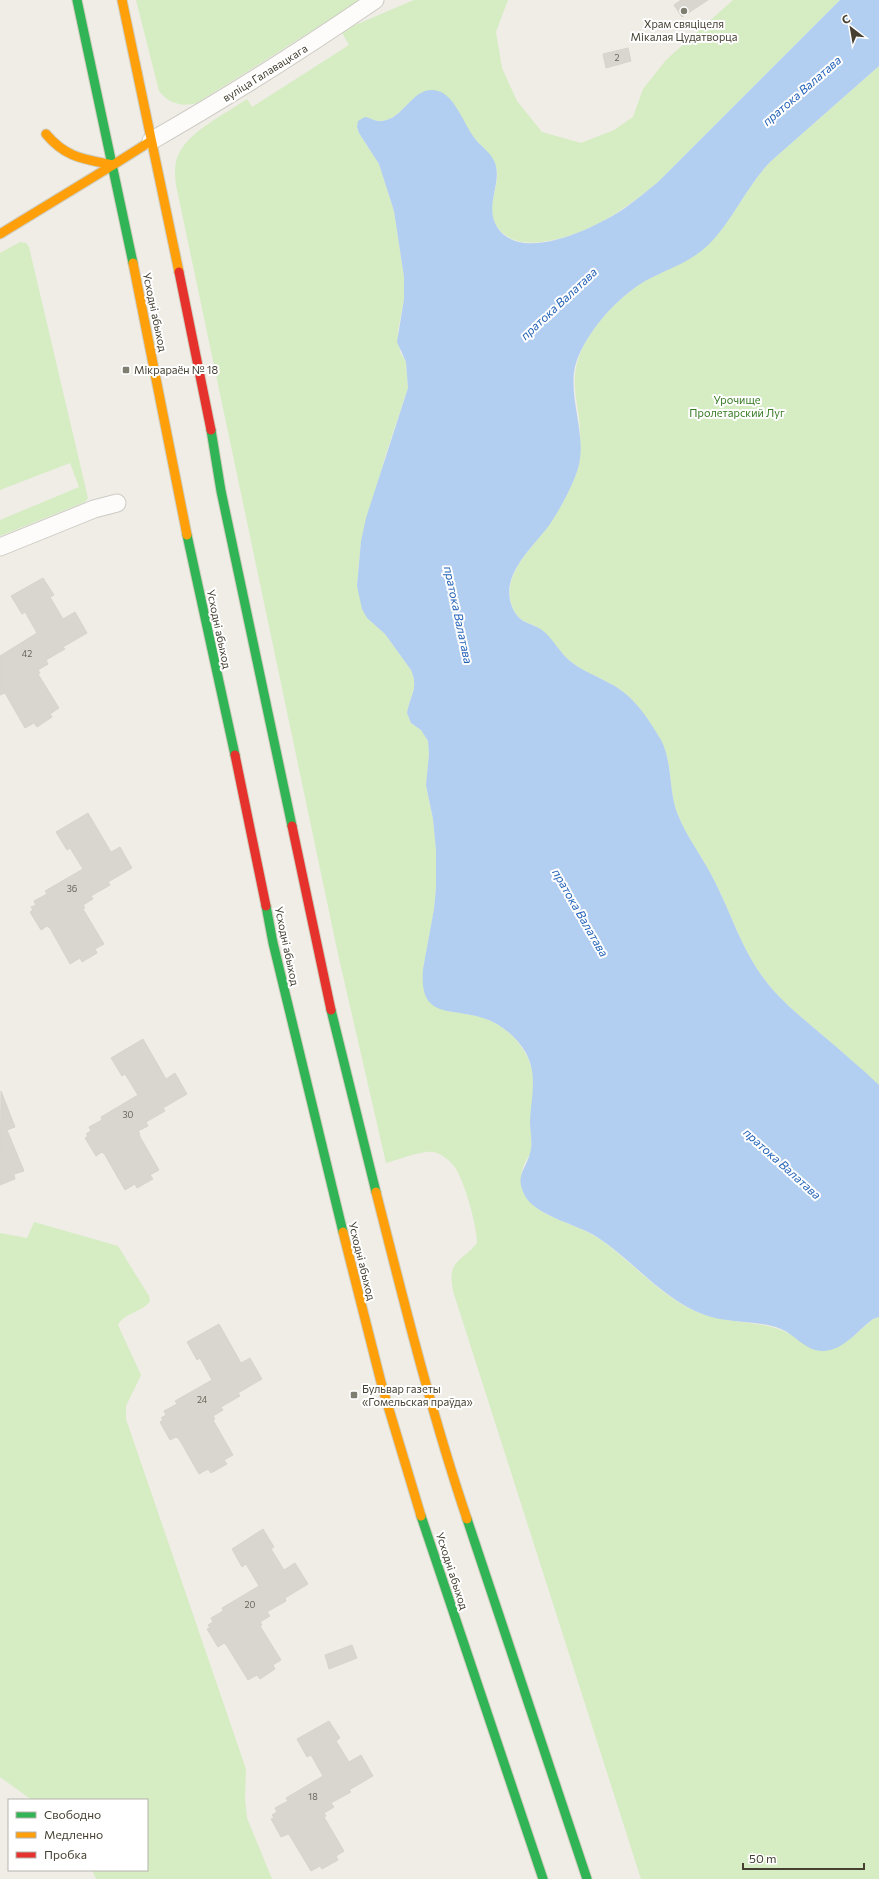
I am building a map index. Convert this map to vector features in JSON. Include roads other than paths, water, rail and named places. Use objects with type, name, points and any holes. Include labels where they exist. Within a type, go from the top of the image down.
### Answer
[{"type":"main road","name":"Усходні абыход","points":[[77,0],[113,165],[190,551],[247,812],[273,943],[331,1188],[382,1386],[409,1481],[543,1879]]},
{"type":"main road","points":[[122,0],[206,400],[222,491],[256,659],[342,1056],[422,1372],[450,1470],[587,1879]]},
{"type":"main road","points":[[46,134],[55,146],[65,154],[113,165]]},
{"type":"main road","points":[[0,234],[151,141]]},
{"type":"street","name":"вуліца Галавацкага","points":[[151,141],[233,93],[338,26],[375,0]]},
{"type":"street","points":[[0,547],[94,509],[117,503]]},
{"type":"water","name":"пратока Валатава","points":[[840,0],[879,0],[879,66],[770,162],[753,183],[723,228],[706,247],[692,258],[645,281],[630,291],[594,329],[581,350],[574,372],[575,398],[581,451],[575,477],[554,518],[519,564],[513,575],[510,586],[510,598],[514,611],[520,618],[546,633],[566,657],[575,665],[611,684],[627,695],[646,716],[665,749],[673,796],[678,815],[711,873],[740,938],[754,964],[773,990],[785,1002],[879,1085],[879,1317],[873,1319],[850,1339],[838,1347],[831,1350],[818,1351],[806,1346],[781,1329],[763,1324],[715,1318],[690,1308],[662,1290],[597,1237],[547,1214],[530,1203],[525,1196],[521,1183],[522,1173],[531,1149],[530,1121],[533,1078],[530,1061],[526,1053],[518,1041],[508,1031],[496,1023],[483,1018],[439,1008],[431,1004],[426,997],[423,985],[423,969],[434,909],[436,888],[436,850],[433,819],[426,785],[429,754],[428,741],[421,730],[411,723],[407,713],[414,687],[411,670],[385,634],[367,618],[362,609],[357,586],[361,541],[366,518],[408,388],[406,362],[397,342],[404,299],[404,277],[394,211],[379,164],[359,133],[357,127],[358,121],[365,117],[380,121],[390,119],[422,92],[429,90],[438,91],[444,94],[455,105],[476,140],[494,160],[497,170],[497,178],[492,208],[493,215],[495,223],[505,236],[520,242],[538,243],[557,240],[596,225],[612,216],[625,208],[658,182]]},
{"type":"place","name":"Храм свяціцеля Мікалая Цудатворца","points":[[684,11]]},
{"type":"place","name":"Мікрараён № 18","points":[[126,370]]},
{"type":"place","name":"Бульвар газеты «Гомельская праўда»","points":[[354,1395]]},
{"type":"park label","name":"Урочище Пролетарский Луг","points":[[737,406]]}]
